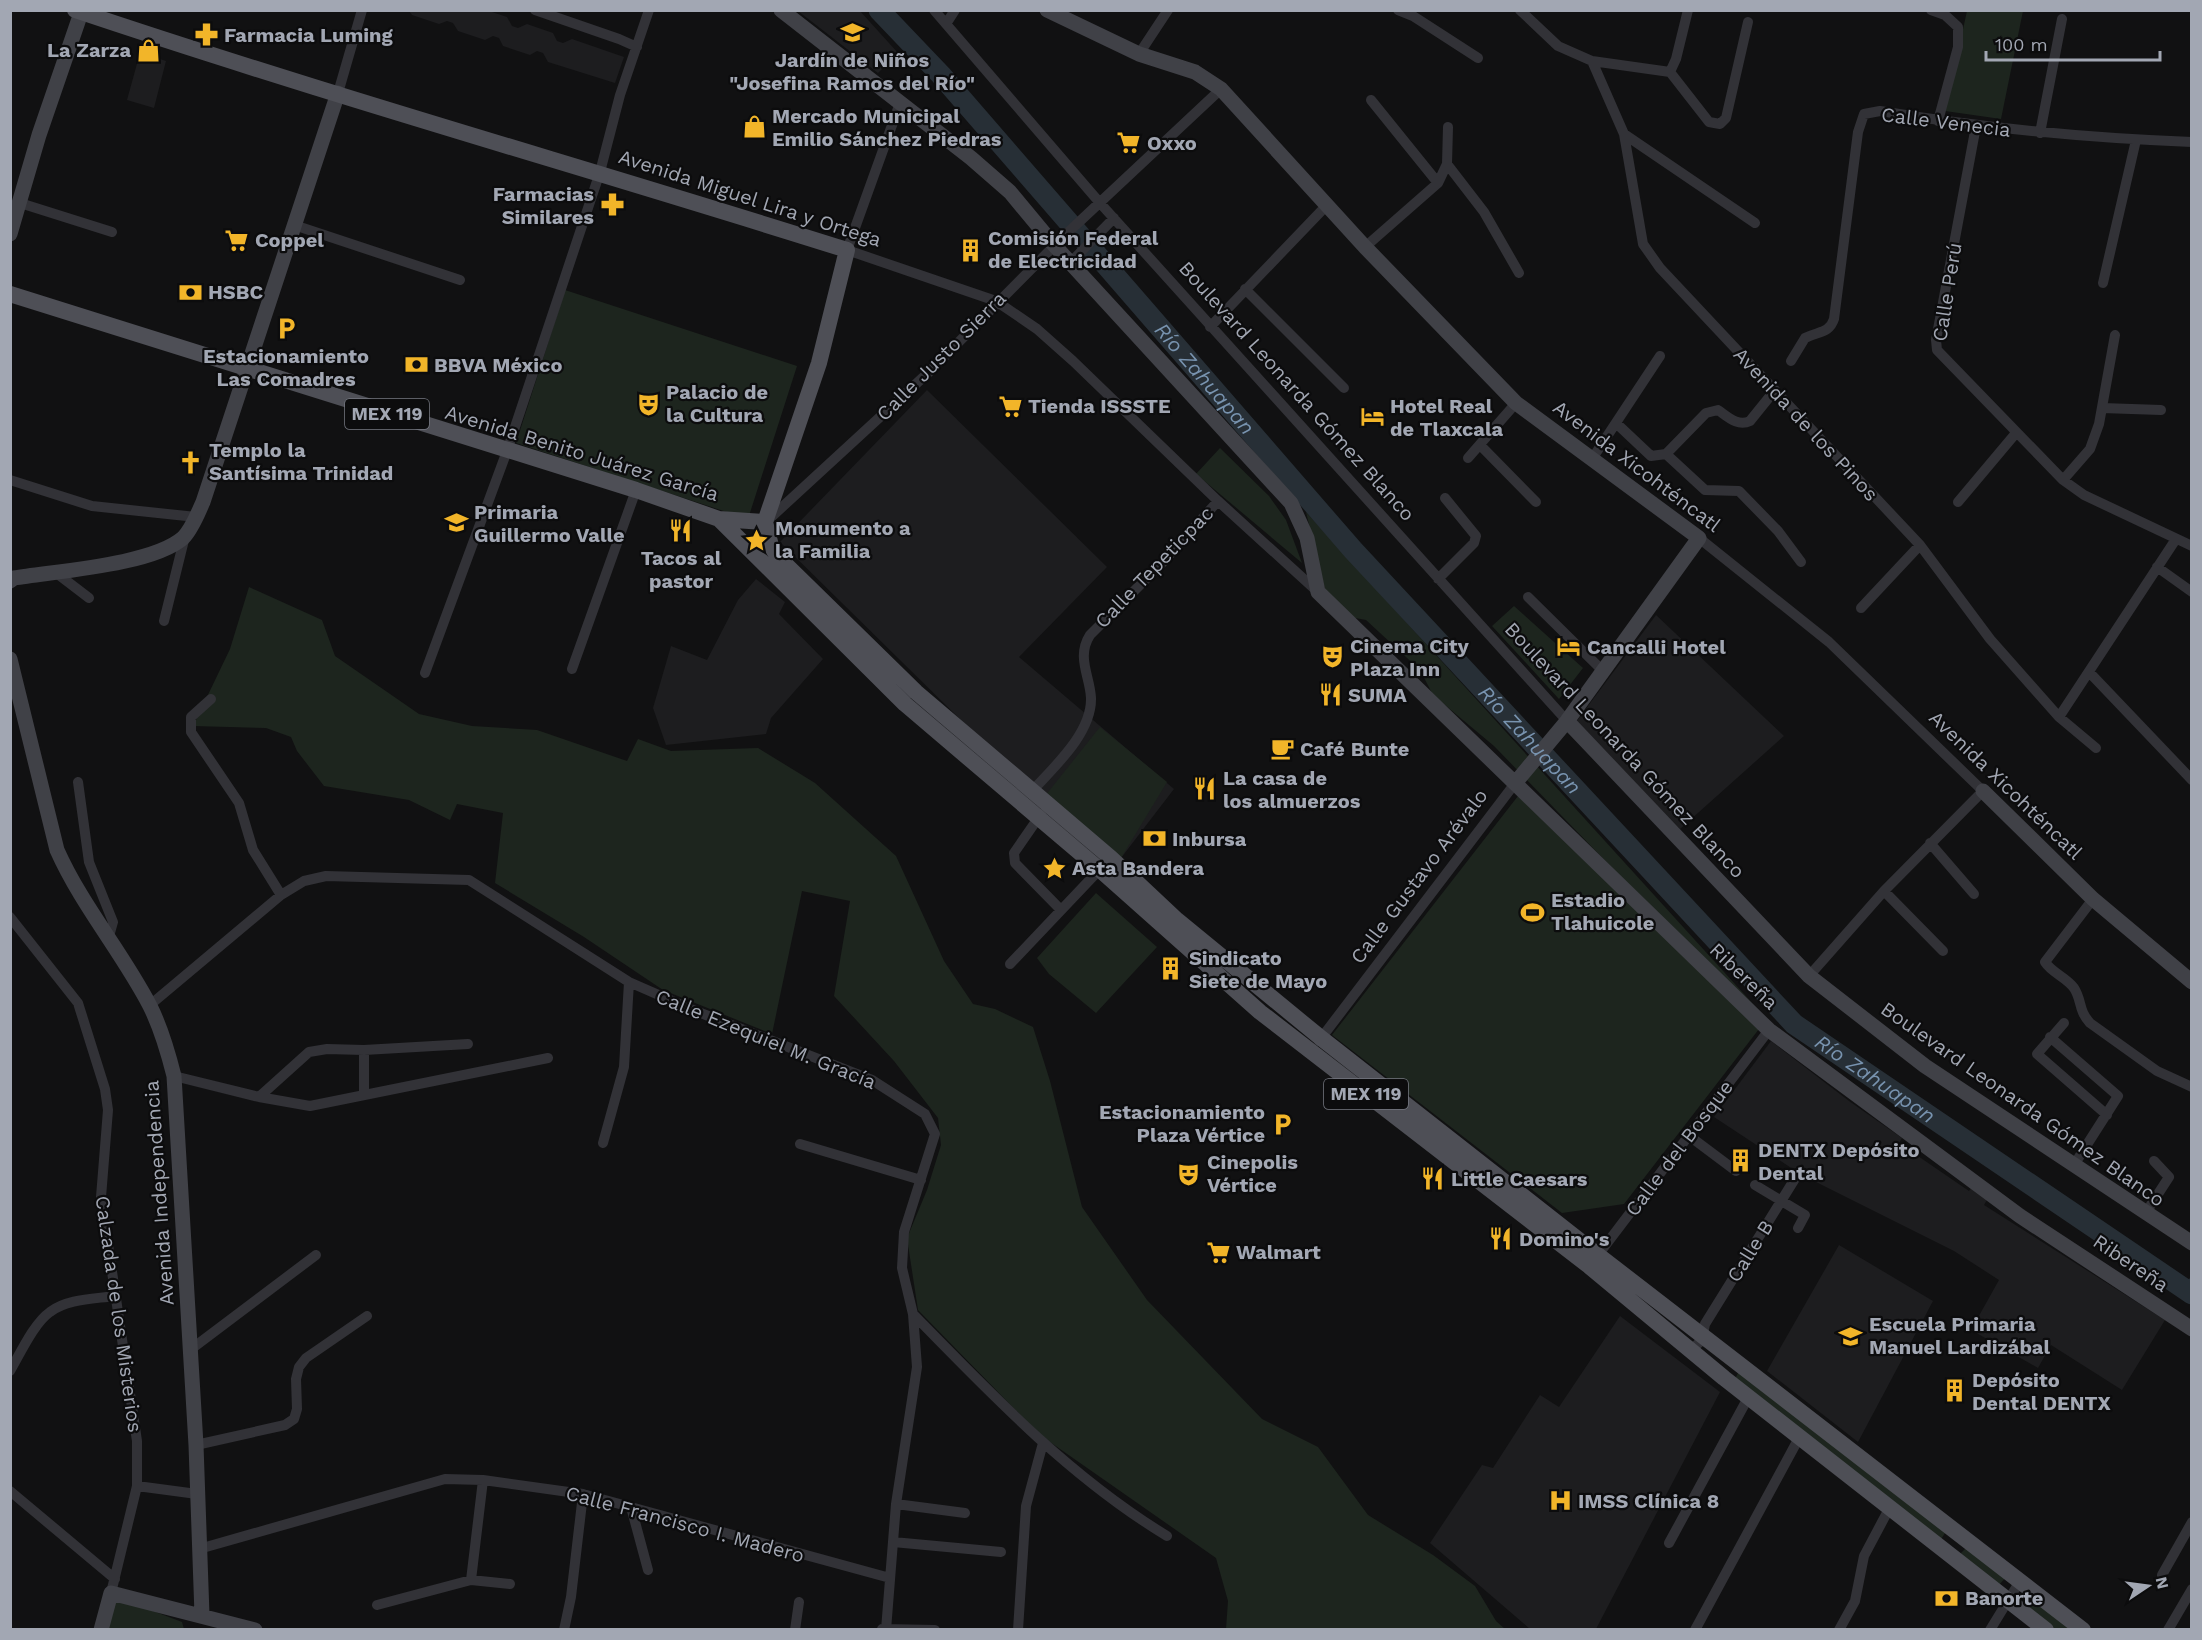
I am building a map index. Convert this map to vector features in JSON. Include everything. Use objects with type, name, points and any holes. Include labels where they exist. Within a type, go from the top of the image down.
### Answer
[{"type":"main road","name":"Avenida Miguel Lira y Ortega","points":[[79,11],[420,120],[600,172],[847,250]]},
{"type":"main road","points":[[765,522],[819,363],[847,250]]},
{"type":"main road","name":"Avenida Benito Juárez García","points":[[10,294],[507,452],[636,490],[719,519],[765,522]]},
{"type":"main road","name":"MEX 119","points":[[719,519],[910,698],[1105,864],[1171,936],[1260,1012],[1316,1045],[1593,1261],[1688,1349],[2046,1629]]},
{"type":"main road","name":"MEX 119","points":[[765,522],[771,546],[778,557],[910,698],[1032,791],[1043,811]]},
{"type":"main road","name":"MEX 119","points":[[1593,1261],[1701,1330],[2083,1629]]},
{"type":"street","points":[[164,621],[185,536],[196,517],[247,368],[338,93],[362,10]]},
{"type":"street","points":[[535,10],[637,47]]},
{"type":"street","points":[[425,674],[507,452],[600,172],[620,95],[649,10]]},
{"type":"street","points":[[781,10],[971,158],[1010,192],[1075,257],[1291,503],[1307,538],[1318,592]]},
{"type":"street","name":"Boulevard Leonarda Gómez Blanco","points":[[934,10],[1096,207],[1114,218],[1438,579],[1564,724],[1809,976],[1925,1066],[2192,1243]]},
{"type":"street","points":[[946,24],[955,10]]},
{"type":"street","name":"Avenida Xicohténcatl","points":[[1047,10],[1064,14],[1139,54],[1195,72],[1221,89],[1365,247],[1516,403],[1699,538],[1829,642],[2093,900],[2192,982]]},
{"type":"street","points":[[1139,54],[1168,10]]},
{"type":"street","points":[[1398,10],[1413,16],[1478,58]]},
{"type":"street","points":[[1520,10],[1558,46],[1592,61],[1670,72],[1709,122],[1720,124],[1726,118],[1748,22]]},
{"type":"street","points":[[1670,72],[1676,59],[1688,10]]},
{"type":"street","points":[[1931,10],[1945,15],[1958,27],[1958,47],[1938,121]]},
{"type":"street","points":[[10,234],[79,11]]},
{"type":"street","points":[[2040,133],[2062,19]]},
{"type":"street","name":"Avenida de los Pinos","points":[[1592,61],[1624,134],[1643,244],[1660,268],[1920,545],[1990,639],[2059,717],[2096,748]]},
{"type":"street","name":"Calle Justo Sierra","points":[[765,522],[930,371],[996,301],[1221,89]]},
{"type":"street","points":[[1371,100],[1438,183]]},
{"type":"street","points":[[847,250],[900,103]]},
{"type":"street","name":"Calle Venecia","points":[[1791,361],[1804,338],[1831,327],[1834,319],[1858,132],[1864,114],[1880,111],[1938,121],[2040,133],[2192,142]]},
{"type":"street","name":"Calle Perú","points":[[1976,126],[1936,340],[1937,350],[2063,480],[2084,495],[2192,546]]},
{"type":"street","points":[[1365,247],[1438,183],[1447,164],[1448,127]]},
{"type":"street","points":[[1624,134],[1755,223]]},
{"type":"street","points":[[2103,283],[2136,140]]},
{"type":"street","points":[[1447,164],[1484,212],[1519,273]]},
{"type":"street","points":[[20,203],[112,232]]},
{"type":"street","points":[[1210,327],[1327,205]]},
{"type":"street","points":[[1075,257],[1114,218]]},
{"type":"street","points":[[294,225],[460,280]]},
{"type":"street","name":"Avenida Miguel Lira y Ortega","points":[[847,250],[996,301],[1036,329],[1073,361],[1218,501],[1318,592]]},
{"type":"street","points":[[1245,290],[1344,388]]},
{"type":"street","points":[[2063,480],[2090,449],[2102,408],[2115,335]]},
{"type":"street","points":[[1592,459],[1659,356]]},
{"type":"street","points":[[1616,423],[1651,456],[1666,454],[1706,413],[1718,410],[1738,423],[1744,424],[1750,421],[1774,390]]},
{"type":"street","points":[[1468,458],[1516,403]]},
{"type":"street","points":[[2102,408],[2161,410]]},
{"type":"street","points":[[1958,502],[2016,433]]},
{"type":"street","points":[[1480,445],[1536,502]]},
{"type":"street","points":[[1666,454],[1705,490],[1739,490],[1778,531],[1802,562]]},
{"type":"street","points":[[10,480],[92,506],[196,517]]},
{"type":"street","points":[[572,669],[636,490]]},
{"type":"street","points":[[1438,579],[1474,543],[1476,536],[1445,498]]},
{"type":"street","name":"Calle Tepeticpac","points":[[1032,791],[1087,724],[1091,698],[1085,677],[1084,644],[1218,501]]},
{"type":"street","points":[[10,581],[14,578],[137,559],[170,548],[185,536]]},
{"type":"street","name":"Calle Gustavo Arévalo","points":[[1316,1045],[1516,782],[1564,724],[1699,538]]},
{"type":"street","points":[[2059,717],[2176,539]]},
{"type":"street","points":[[1861,608],[1920,545]]},
{"type":"street","points":[[2157,567],[2192,592]]},
{"type":"street","points":[[55,572],[89,598]]},
{"type":"street","name":"Ribereña","points":[[1318,592],[1769,1030],[2020,1216],[2192,1329]]},
{"type":"street","points":[[1528,597],[1603,671]]},
{"type":"street","name":"Avenida Independencia","points":[[10,659],[57,850],[70,879],[150,1005],[164,1040],[174,1076],[196,1444],[196,1494],[203,1622]]},
{"type":"street","points":[[2089,672],[2192,780]]},
{"type":"street","points":[[211,699],[191,717],[189,725],[191,732],[239,803],[253,850],[281,895]]},
{"type":"street","points":[[78,782],[89,862],[113,922],[108,940]]},
{"type":"street","points":[[1809,976],[1884,891],[1983,791]]},
{"type":"street","points":[[1043,811],[1014,853],[1015,863],[1061,910]]},
{"type":"street","points":[[1930,843],[1974,894]]},
{"type":"street","points":[[1010,964],[1105,864]]},
{"type":"street","name":"Calle Ezequiel M. Gracía","points":[[150,1005],[281,895],[304,881],[326,876],[469,880],[629,982],[872,1080],[925,1114],[936,1134],[904,1232],[902,1268],[913,1314],[917,1367],[896,1504],[884,1629]]},
{"type":"street","points":[[1884,891],[1943,951]]},
{"type":"street","points":[[2093,900],[2045,962],[2072,986],[2076,992],[2081,1013],[2090,1023],[2157,1071],[2192,1087]]},
{"type":"street","name":"Calzada de los Misterios","points":[[10,917],[78,1003],[105,1089],[108,1110],[101,1197],[136,1441],[137,1485],[113,1586]]},
{"type":"street","points":[[603,1143],[624,1067],[629,982]]},
{"type":"street","points":[[2064,1023],[2039,1050],[2039,1059],[2107,1116]]},
{"type":"street","name":"Calle del Bosque","points":[[1593,1261],[1769,1030]]},
{"type":"street","points":[[2050,1037],[2115,1090],[2118,1096],[2074,1165]]},
{"type":"street","points":[[259,1097],[309,1052],[327,1049],[364,1050],[468,1044]]},
{"type":"street","points":[[364,1050],[364,1095]]},
{"type":"street","points":[[174,1076],[259,1097],[310,1106],[548,1058]]},
{"type":"street","points":[[1688,1135],[1737,1171]]},
{"type":"street","points":[[800,1144],[921,1180]]},
{"type":"street","points":[[2145,1214],[2169,1177],[2154,1161]]},
{"type":"street","name":"Calle B","points":[[1688,1349],[1688,1337],[1701,1330],[1796,1177]]},
{"type":"street","points":[[1755,1185],[1805,1215],[1798,1228]]},
{"type":"street","points":[[190,1350],[316,1255]]},
{"type":"street","points":[[10,1371],[27,1342],[49,1312],[70,1303],[114,1296]]},
{"type":"street","points":[[913,1314],[1043,1443],[1137,1518],[1167,1536]]},
{"type":"street","points":[[196,1444],[285,1425],[294,1419],[297,1409],[296,1379],[299,1367],[306,1358],[367,1316]]},
{"type":"street","points":[[1669,1544],[1749,1396]]},
{"type":"street","points":[[1695,1629],[1800,1436]]},
{"type":"street","points":[[1018,1629],[1026,1506],[1043,1443]]},
{"type":"street","name":"Calle Francisco I. Madero","points":[[199,1549],[445,1479],[483,1480],[583,1494],[890,1578]]},
{"type":"street","points":[[471,1580],[483,1480]]},
{"type":"street","points":[[137,1485],[196,1494]]},
{"type":"street","points":[[10,1491],[113,1586],[203,1622],[255,1629]]},
{"type":"street","points":[[564,1629],[571,1597],[583,1494]]},
{"type":"street","points":[[896,1504],[965,1513]]},
{"type":"street","points":[[631,1507],[648,1570]]},
{"type":"street","points":[[1839,1629],[1855,1601],[1864,1556],[1890,1507]]},
{"type":"street","points":[[2162,1575],[2192,1522]]},
{"type":"street","points":[[893,1542],[1001,1552]]},
{"type":"street","points":[[377,1605],[471,1580],[510,1584]]},
{"type":"street","points":[[1990,1629],[2020,1581]]},
{"type":"street","points":[[101,1629],[113,1586]]},
{"type":"street","points":[[2168,1629],[2192,1589]]},
{"type":"street","points":[[795,1629],[799,1602]]},
{"type":"street","points":[[884,1629],[935,1629]]},
{"type":"shaded area","points":[[409,11],[489,11],[507,17],[512,26],[518,28],[527,24],[553,33],[557,41],[563,43],[572,39],[624,57],[615,83],[548,62],[543,53],[537,51],[530,55],[503,46],[499,38],[493,36],[485,40],[458,31],[453,23],[447,21],[439,24],[412,15]]},
{"type":"shaded area","name":"Jardín de Niños \"Josefina Ramos del Río\"","points":[[798,11],[860,11],[898,53],[878,73]]},
{"type":"shaded area","points":[[1967,11],[2023,11],[2001,119],[1945,111]]},
{"type":"shaded area","points":[[143,42],[157,46],[154,57],[166,61],[154,108],[127,100]]},
{"type":"shaded area","points":[[565,290],[797,366],[748,519],[516,443]]},
{"type":"shaded area","points":[[927,390],[1107,567],[1019,657],[1174,789],[1121,858],[1024,782],[780,542]]},
{"type":"shaded area","points":[[1220,448],[1269,496],[1286,520],[1302,563],[1196,474]]},
{"type":"shaded area","points":[[1306,512],[1764,1016],[1688,946],[1494,746],[1433,695],[1420,670],[1366,620],[1350,617],[1327,598]]},
{"type":"shaded area","points":[[756,579],[785,602],[779,614],[823,659],[771,718],[766,734],[666,745],[653,708],[671,646],[707,660],[738,600]]},
{"type":"shaded area","points":[[249,587],[322,620],[335,656],[419,714],[472,726],[537,730],[627,761],[638,739],[671,751],[758,748],[815,783],[896,856],[944,961],[973,1004],[995,1009],[1033,1027],[1050,1081],[1082,1207],[1147,1300],[1262,1419],[1318,1447],[1368,1515],[1433,1555],[1475,1586],[1496,1621],[1505,1629],[1226,1629],[1228,1601],[1216,1558],[1040,1435],[918,1310],[907,1238],[927,1190],[941,1145],[938,1118],[894,1061],[834,996],[850,901],[802,891],[772,1034],[663,990],[584,937],[495,883],[503,813],[457,804],[450,820],[409,800],[324,786],[297,751],[291,737],[266,728],[193,726],[230,649]]},
{"type":"shaded area","points":[[1514,606],[1583,668],[1559,699],[1492,626]]},
{"type":"shaded area","points":[[1656,615],[1784,736],[1680,829],[1576,722]]},
{"type":"shaded area","points":[[1100,727],[1167,782],[1121,858],[1045,796]]},
{"type":"shaded area","name":"Estadio Tlahuicole","points":[[1518,796],[1759,1029],[1624,1204],[1562,1213],[1332,1035]]},
{"type":"shaded area","points":[[1096,893],[1157,947],[1096,1013],[1049,974],[1037,958]]},
{"type":"shaded area","points":[[1771,1041],[1849,1101],[1902,1138],[1899,1143],[1969,1191],[1972,1187],[1988,1198],[1984,1205],[2165,1320],[2122,1390],[2051,1345],[2038,1368],[1971,1330],[1999,1280],[1954,1251],[1802,1175],[1714,1117]]},
{"type":"shaded area","name":"Escuela Primaria Manuel Lardizábal","points":[[1839,1245],[1933,1301],[1858,1442],[1767,1371]]},
{"type":"shaded area","name":"IMSS Clínica 8","points":[[1620,1316],[1720,1392],[1596,1629],[1530,1629],[1430,1543],[1482,1465],[1493,1468],[1540,1395],[1559,1407]]},
{"type":"shaded area","points":[[1740,1369],[1947,1530],[1938,1544],[1734,1381]]},
{"type":"shaded area","points":[[1966,1548],[2007,1576],[1999,1585],[1958,1556]]},
{"type":"shaded area","points":[[111,1595],[182,1622],[184,1629],[104,1630]]},
{"type":"shaded area","points":[[2034,1598],[2077,1629],[2053,1629],[2026,1608]]},
{"type":"waterway","name":"Río Zahuapan","points":[[879,10],[941,75],[1353,550],[1794,1024],[2192,1294]]},
{"type":"waterway","points":[[2178,1285],[2192,1280]]},
{"type":"place","name":"Jardín de Niños \"Josefina Ramos del Río\"","points":[[852,32]]},
{"type":"place","name":"Farmacia Luming","points":[[206,35]]},
{"type":"place","name":"La Zarza","points":[[149,50]]},
{"type":"place","name":"Mercado Municipal Emilio Sánchez Piedras","points":[[754,127]]},
{"type":"place","name":"Oxxo","points":[[1129,143]]},
{"type":"place","name":"Farmacias Similares","points":[[612,205]]},
{"type":"place","name":"Coppel","points":[[237,240]]},
{"type":"place","name":"Comisión Federal de Electricidad","points":[[970,250]]},
{"type":"place","name":"HSBC","points":[[190,292]]},
{"type":"place","name":"Estacionamiento Las Comadres","points":[[286,328]]},
{"type":"place","name":"BBVA México","points":[[416,365]]},
{"type":"place","name":"Palacio de la Cultura","points":[[648,404]]},
{"type":"place","name":"Tienda ISSSTE","points":[[1010,406]]},
{"type":"place","name":"Hotel Real de Tlaxcala","points":[[1372,417]]},
{"type":"place","name":"Templo la Santísima Trinidad","points":[[191,462]]},
{"type":"place","name":"Primaria Guillermo Valle","points":[[456,523]]},
{"type":"place","name":"Tacos al pastor","points":[[681,530]]},
{"type":"place","name":"Monumento a la Familia","points":[[757,540]]},
{"type":"place","name":"Cancalli Hotel","points":[[1569,647]]},
{"type":"place","name":"Cinema City Plaza Inn","points":[[1332,657]]},
{"type":"place","name":"SUMA","points":[[1330,695]]},
{"type":"place","name":"Café Bunte","points":[[1282,749]]},
{"type":"place","name":"La casa de los almuerzos","points":[[1205,789]]},
{"type":"place","name":"Inbursa","points":[[1154,839]]},
{"type":"place","name":"Asta Bandera","points":[[1054,868]]},
{"type":"place","name":"Estadio Tlahuicole","points":[[1533,912]]},
{"type":"place","name":"Sindicato Siete de Mayo","points":[[1171,969]]},
{"type":"place","name":"Estacionamiento Plaza Vértice","points":[[1283,1124]]},
{"type":"place","name":"DENTX Depósito Dental","points":[[1740,1161]]},
{"type":"place","name":"Cinepolis Vértice","points":[[1189,1174]]},
{"type":"place","name":"Little Caesars","points":[[1433,1179]]},
{"type":"place","name":"Domino's","points":[[1501,1239]]},
{"type":"place","name":"Walmart","points":[[1218,1252]]},
{"type":"place","name":"Escuela Primaria Manuel Lardizábal","points":[[1851,1336]]},
{"type":"place","name":"Depósito Dental DENTX","points":[[1954,1391]]},
{"type":"place","name":"IMSS Clínica 8","points":[[1560,1501]]},
{"type":"place","name":"Banorte","points":[[1947,1598]]}]
